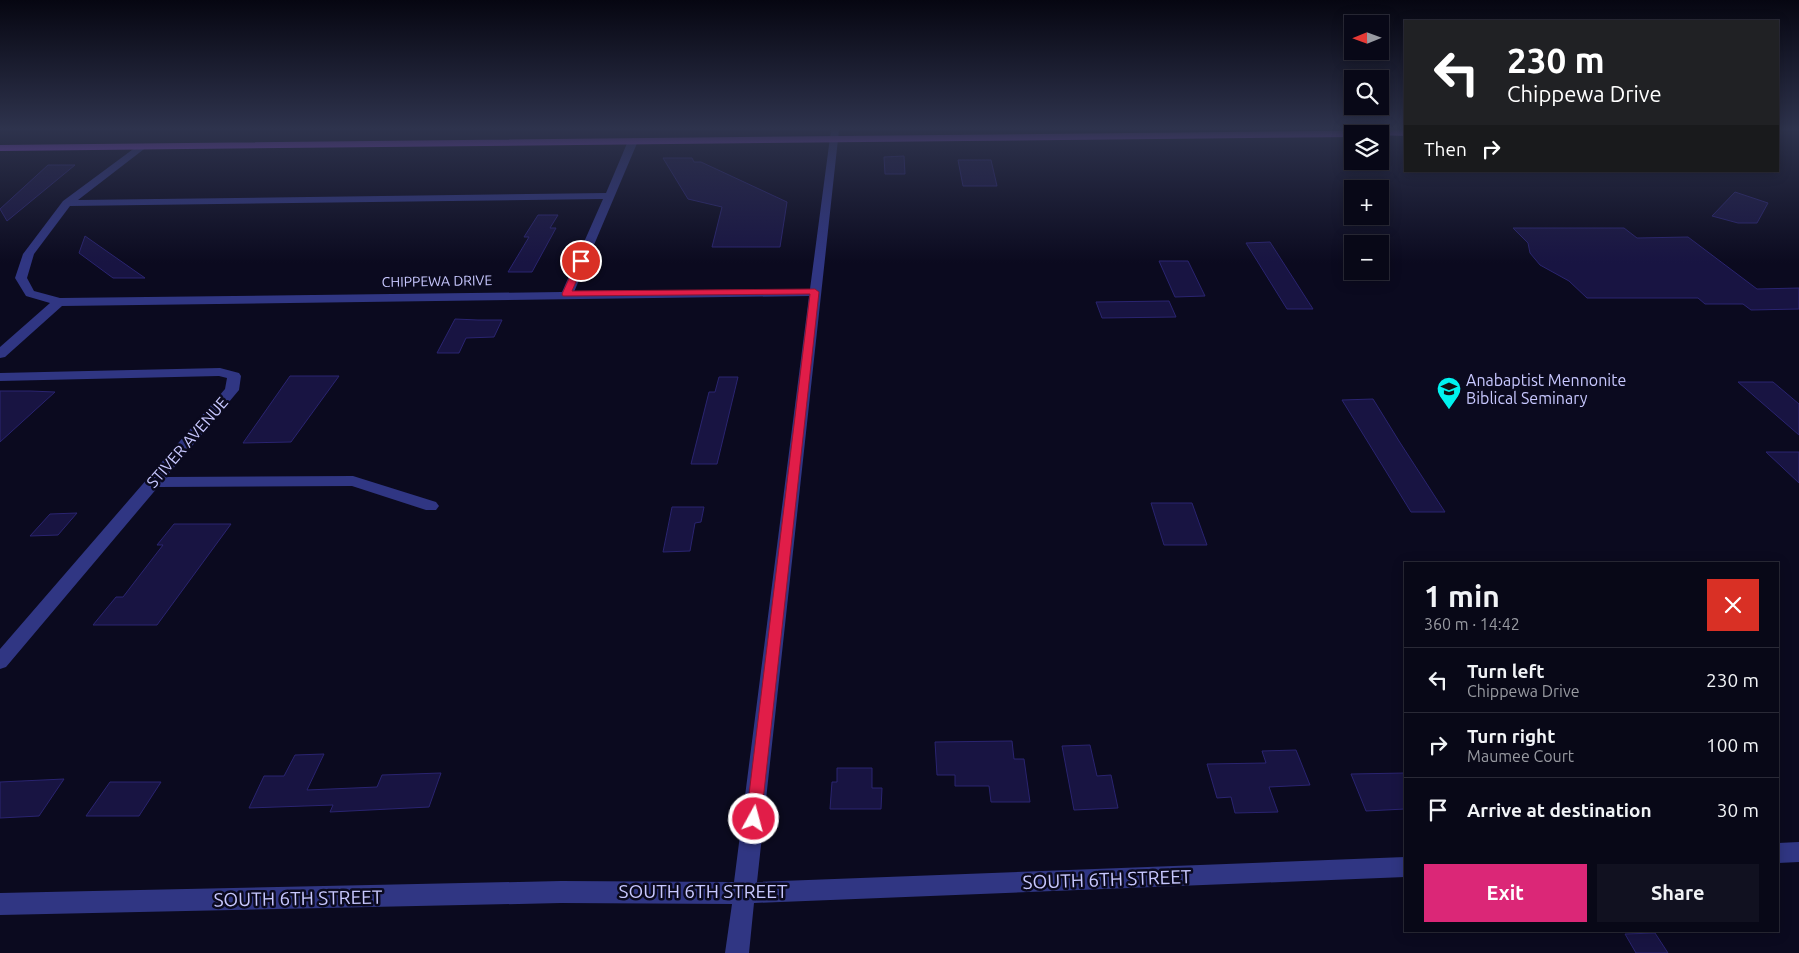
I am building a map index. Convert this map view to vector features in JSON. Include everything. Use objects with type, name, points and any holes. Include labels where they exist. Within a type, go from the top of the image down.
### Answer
[{"type":"street","name":"CHIPPEWA DRIVE","points":[[106,174],[68,203],[29,254],[21,278],[30,293],[59,302],[815,292]]},
{"type":"street","points":[[566,294],[619,174]]},
{"type":"street","points":[[737,953],[829,174]]},
{"type":"street","points":[[68,203],[610,196]]},
{"type":"street","points":[[0,354],[59,302]]},
{"type":"street","name":"STIVER AVENUE","points":[[0,377],[220,372],[234,376],[232,390],[0,662]]},
{"type":"street","points":[[154,482],[353,481],[431,506]]},
{"type":"street","points":[[1779,853],[1799,852]]},
{"type":"street","name":"SOUTH 6TH STREET","points":[[0,904],[561,892],[745,893],[1404,868]]},
{"type":"building","points":[[38,174],[63,174],[7,221],[0,209]]},
{"type":"building","points":[[673,174],[728,174],[787,202],[780,247],[712,247],[722,207],[688,199]]},
{"type":"building","points":[[961,174],[994,174],[997,186],[963,186]]},
{"type":"building","points":[[1735,192],[1768,203],[1757,223],[1738,223],[1712,216]]},
{"type":"building","points":[[538,215],[558,215],[550,228],[556,228],[532,272],[508,272],[529,237],[524,237]]},
{"type":"building","points":[[1513,228],[1624,228],[1637,238],[1688,237],[1757,289],[1799,288],[1799,309],[1751,310],[1743,304],[1705,304],[1698,298],[1587,298],[1569,281],[1540,265],[1530,253],[1528,243]]},
{"type":"building","points":[[85,236],[145,278],[113,278],[79,253]]},
{"type":"building","points":[[1270,242],[1313,309],[1287,309],[1246,243]]},
{"type":"building","points":[[1159,261],[1188,261],[1205,296],[1175,297]]},
{"type":"building","points":[[1169,301],[1176,317],[1102,318],[1096,302]]},
{"type":"building","points":[[455,319],[502,320],[494,337],[466,338],[459,353],[437,353]]},
{"type":"building","points":[[290,376],[339,376],[291,442],[243,443]]},
{"type":"building","points":[[719,377],[738,377],[717,464],[691,464],[709,392],[715,392]]},
{"type":"building","points":[[1738,382],[1773,382],[1799,404],[1799,435]]},
{"type":"building","points":[[0,391],[30,391],[55,392],[0,442]]},
{"type":"building","points":[[1373,399],[1445,512],[1411,512],[1342,400]]},
{"type":"building","points":[[1766,452],[1799,452],[1799,483]]},
{"type":"building","points":[[1151,503],[1192,503],[1207,545],[1164,545]]},
{"type":"building","points":[[672,507],[704,507],[701,522],[695,523],[690,551],[663,552]]},
{"type":"building","points":[[77,513],[58,535],[30,536],[50,514]]},
{"type":"building","points":[[174,524],[231,524],[157,625],[93,625],[116,597],[123,597],[163,545],[157,545]]},
{"type":"building","points":[[1012,741],[1014,759],[1024,759],[1030,802],[991,802],[989,786],[955,786],[955,775],[937,775],[935,742]]},
{"type":"building","points":[[1090,745],[1097,776],[1111,775],[1118,808],[1074,810],[1062,746]]},
{"type":"building","points":[[1296,750],[1310,785],[1269,787],[1278,812],[1235,813],[1231,797],[1217,798],[1207,764],[1266,763],[1262,751]]},
{"type":"building","points":[[324,754],[307,790],[377,787],[382,775],[441,773],[429,807],[330,812],[333,805],[249,808],[264,776],[284,776],[295,755]]},
{"type":"building","points":[[837,768],[872,768],[872,788],[882,788],[881,809],[830,809],[832,782],[837,782]]},
{"type":"building","points":[[1404,773],[1404,809],[1366,811],[1351,774]]},
{"type":"building","points":[[64,779],[39,816],[0,818],[0,782]]},
{"type":"building","points":[[110,782],[161,782],[139,816],[86,816]]},
{"type":"building","points":[[1655,933],[1668,953],[1636,953],[1625,934]]},
{"type":"place","name":"Anabaptist Mennonite Biblical Seminary","points":[[1449,410]]},
{"type":"route","points":[[581,261],[566,294],[815,292],[754,819]]}]
